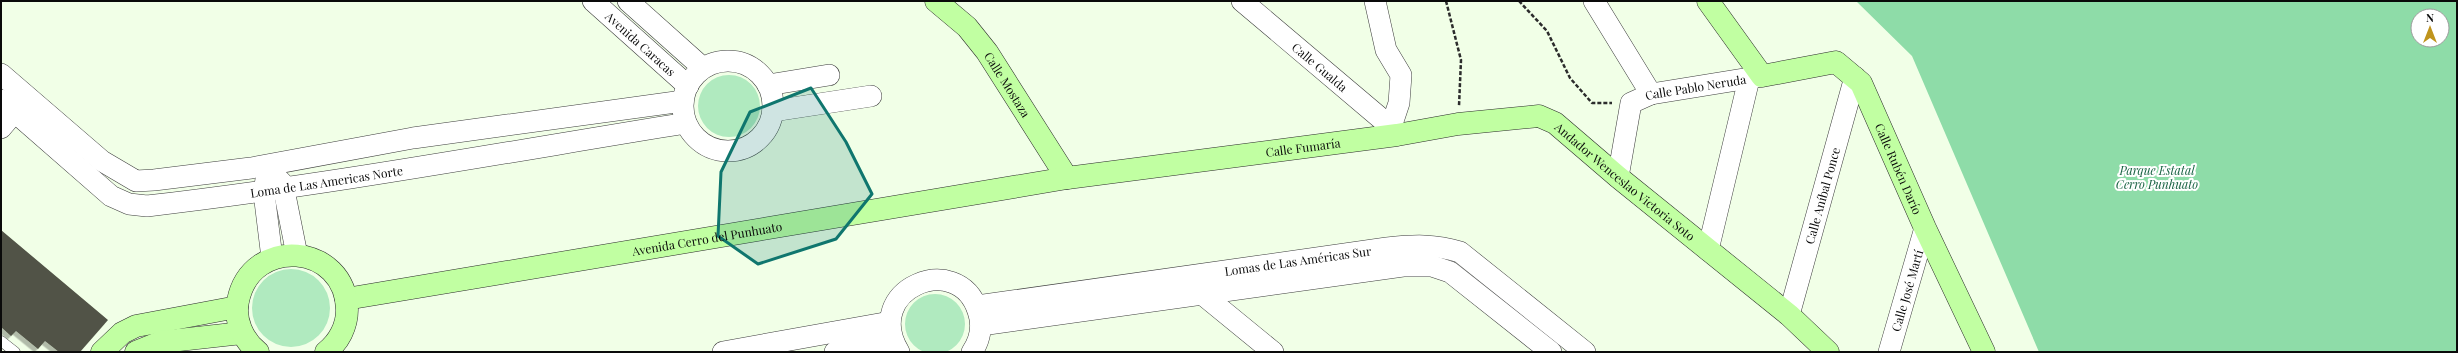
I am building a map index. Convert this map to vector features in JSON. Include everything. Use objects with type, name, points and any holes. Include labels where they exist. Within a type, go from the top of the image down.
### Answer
[{"type":"street","name":"Avenida Caracas","points":[[593,1],[685,94]]},
{"type":"street","name":"Avenida Caracas","points":[[628,1],[703,68]]},
{"type":"street","name":"Calle Mostaza","points":[[936,1],[967,27],[987,52],[1067,178]]},
{"type":"street","name":"Calle Gualda","points":[[1242,1],[1394,130]]},
{"type":"street","points":[[1375,1],[1386,50],[1401,75],[1399,103],[1394,130]]},
{"type":"street","points":[[1594,1],[1651,94]]},
{"type":"street","points":[[1708,1],[1755,77]]},
{"type":"street","points":[[727,61],[740,62],[756,71],[768,85],[773,98],[773,111],[769,125],[761,137],[749,146],[735,150],[720,150],[706,145],[694,136],[686,123],[685,94],[703,68],[727,61]]},
{"type":"street","name":"Calle Rubén Darío","points":[[1755,77],[1836,62],[1856,77],[1861,83],[1925,228],[1984,352]]},
{"type":"street","name":"Loma de Las Americas Norte","points":[[1,74],[14,103],[111,196],[129,204],[147,206],[261,178]]},
{"type":"street","points":[[768,85],[829,75]]},
{"type":"street","name":"Calle Pablo Neruda","points":[[1631,103],[1651,94],[1755,77]]},
{"type":"street","name":"Andador Wenceslao Victoria Soto","points":[[1708,250],[1755,77]]},
{"type":"street","name":"Calle Aníbal Ponce","points":[[1789,315],[1856,77]]},
{"type":"street","points":[[261,178],[280,166],[296,159],[413,138],[685,94]]},
{"type":"street","points":[[773,111],[870,96]]},
{"type":"street","points":[[1,128],[14,103]]},
{"type":"street","name":"Loma de Las Americas Norte","points":[[14,103],[102,161],[136,181],[261,178]]},
{"type":"street","points":[[1618,177],[1631,103]]},
{"type":"street","name":"Calle Fumaría","points":[[1067,178],[1394,130],[1539,116]]},
{"type":"street","name":"Andador Wenceslao Victoria Soto","points":[[1539,116],[1555,123],[1618,177],[1789,315],[1828,352]]},
{"type":"street","name":"Loma de Las Americas Norte","points":[[284,190],[416,166],[686,123]]},
{"type":"street","points":[[413,138],[416,166]]},
{"type":"street","points":[[261,178],[278,179],[284,190],[297,254]]},
{"type":"street","points":[[261,178],[272,258]]},
{"type":"street","name":"Avenida Cerro del Punhuato","points":[[346,299],[1067,178]]},
{"type":"street","name":"Calle José Martí","points":[[1889,352],[1925,228]]},
{"type":"street","name":"Lomas de Las Américas Sur","points":[[979,315],[1184,277],[1387,248],[1416,245],[1442,246],[1460,252],[1585,352]]},
{"type":"street","points":[[258,352],[242,333],[237,307],[240,291],[247,277],[258,266],[272,258],[297,254],[314,259],[329,268],[340,282],[346,299],[347,317],[342,333],[331,350]]},
{"type":"street","name":"Lomas de Las Américas Sur","points":[[979,315],[1203,295],[1403,266],[1432,266],[1450,272],[1551,352]]},
{"type":"street","points":[[1184,277],[1203,295],[1273,352]]},
{"type":"street","points":[[894,339],[896,303],[908,288],[920,282],[933,280],[947,281],[959,286],[969,295],[979,315],[977,350]]},
{"type":"street","points":[[102,352],[122,333],[136,326],[237,307]]},
{"type":"street","points":[[136,352],[161,342],[242,333]]},
{"type":"street","points":[[723,352],[894,339]]},
{"type":"street","points":[[835,352],[894,339]]},
{"type":"lane","points":[[1,341],[15,352]]},
{"type":"path","points":[[1446,1],[1461,60],[1458,124]]},
{"type":"path","points":[[1519,1],[1547,31],[1570,78],[1592,103],[1631,103]]},
{"type":"highlighted area","points":[[811,88],[846,142],[872,194],[836,239],[758,264],[718,236],[721,172],[750,112]]},
{"type":"green space","name":"Parque Estatal Cerro Punhuato","points":[[1856,1],[2457,1],[2457,352],[2039,352],[1912,56]]},
{"type":"green space","points":[[729,75],[746,80],[751,84],[755,89],[760,106],[755,123],[751,128],[746,132],[729,137],[712,132],[707,128],[703,123],[698,106],[703,89],[707,84],[712,80]]},
{"type":"green space","points":[[291,269],[306,272],[313,276],[323,286],[327,293],[330,308],[327,323],[323,330],[313,340],[306,344],[291,347],[276,344],[269,340],[259,330],[255,323],[252,308],[255,293],[259,286],[269,276],[276,272]]},
{"type":"green space","points":[[929,294],[941,294],[957,302],[963,312],[965,324],[963,336],[957,346],[941,354],[929,354],[913,346],[905,330],[905,318],[913,302]]},
{"type":"building","points":[[1,230],[108,320],[80,352],[59,352],[45,341],[38,349],[16,331],[11,336],[1,327]]}]
